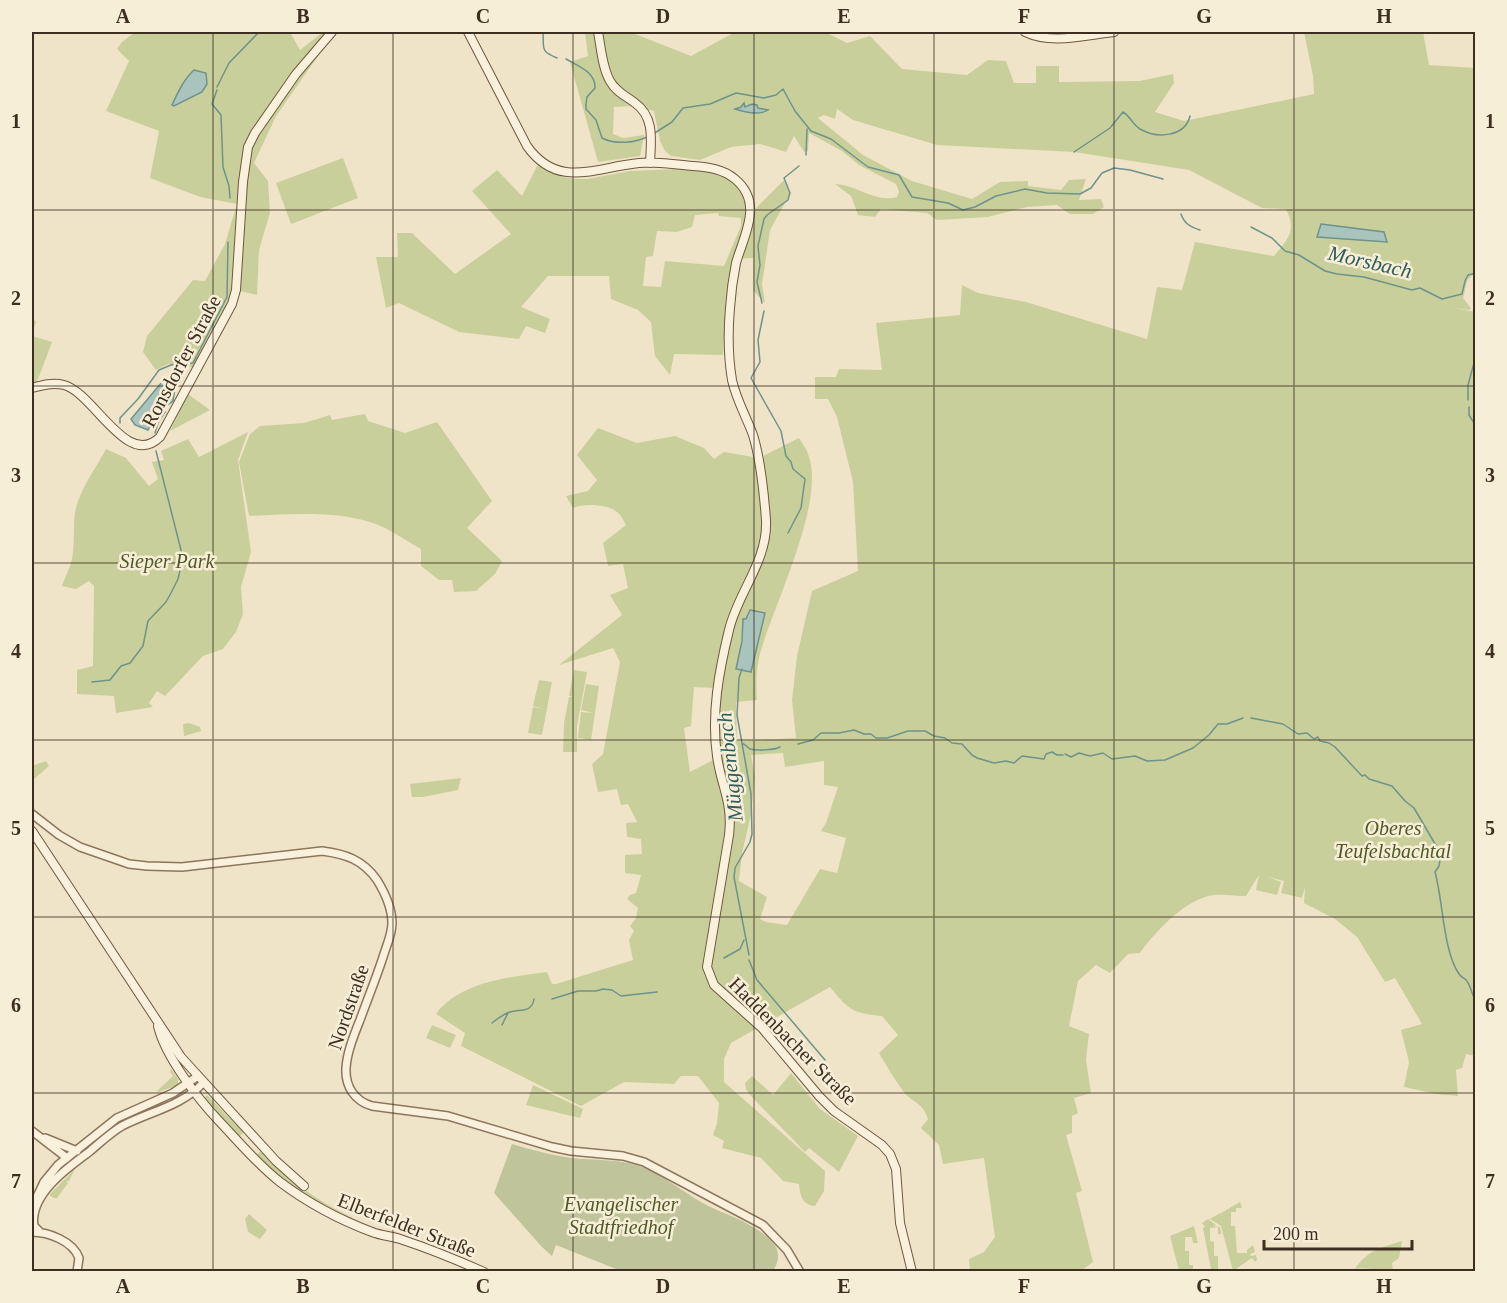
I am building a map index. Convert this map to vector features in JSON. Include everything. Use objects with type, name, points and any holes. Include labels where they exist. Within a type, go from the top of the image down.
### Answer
[{"type":"main road","name":"Ronsdorfer Straße","points":[[32,388],[49,384],[69,387],[82,396],[121,436],[135,444],[147,445],[160,437],[232,304],[237,282],[245,165],[251,140],[296,74],[332,32]]},
{"type":"main road","name":"Haddenbacher Straße","points":[[468,32],[525,142],[541,161],[555,169],[574,173],[626,164],[650,163],[708,168],[723,172],[734,179],[743,188],[748,198],[751,210],[748,228],[733,281],[729,350],[734,389],[755,442],[766,526],[760,556],[730,627],[717,687],[717,756],[729,800],[731,817],[708,951],[708,971],[718,989],[762,1028],[827,1104],[877,1140],[890,1154],[896,1169],[900,1223],[912,1272]]},
{"type":"main road","points":[[598,32],[610,81],[621,94],[642,109],[649,121],[650,163]]},
{"type":"main road","points":[[1025,32],[1037,36],[1060,38],[1114,32]]},
{"type":"main road","name":"Elberfelder Straße","points":[[32,831],[181,1057],[276,1161],[303,1186]]},
{"type":"main road","name":"Elberfelder Straße","points":[[156,1022],[159,1032],[194,1092],[245,1149],[277,1180],[324,1210],[370,1232],[439,1252],[484,1272]]},
{"type":"main road","points":[[245,1149],[255,1138]]},
{"type":"street","name":"Nordstraße","points":[[32,814],[59,835],[80,847],[129,864],[182,867],[258,860],[308,851],[338,853],[357,860],[368,868],[381,886],[389,902],[392,925],[385,952],[346,1063],[348,1083],[355,1097],[372,1106],[448,1116],[552,1147],[623,1156],[644,1162],[763,1225],[787,1250],[800,1272]]},
{"type":"street","points":[[32,1207],[44,1182],[58,1165],[121,1115],[168,1096],[200,1079]]},
{"type":"street","points":[[77,1272],[80,1260],[71,1245],[36,1232],[33,1219],[38,1203],[50,1187],[78,1160],[120,1127],[181,1101],[194,1092],[200,1079]]},
{"type":"street","points":[[32,1131],[67,1158],[78,1160]]},
{"type":"street","points":[[40,1136],[77,1151]]},
{"type":"street","points":[[77,1151],[78,1160]]},
{"type":"green space","points":[[135,32],[290,32],[300,50],[323,32],[332,32],[327,43],[276,116],[254,163],[268,181],[270,213],[259,250],[257,295],[236,290],[196,368],[168,364],[156,370],[143,352],[147,336],[193,280],[205,281],[225,244],[237,204],[200,197],[150,178],[159,131],[106,111],[129,61],[117,49]]},
{"type":"green space","name":"Oberes Teufelsbachtal","points":[[585,32],[630,32],[691,56],[735,32],[825,32],[847,43],[870,36],[902,69],[967,75],[988,60],[1006,61],[1014,83],[1036,83],[1036,66],[1059,66],[1059,82],[1140,81],[1173,74],[1174,83],[1155,112],[1184,121],[1314,94],[1313,76],[1304,32],[1423,32],[1429,65],[1475,68],[1475,274],[1467,281],[1463,298],[1471,308],[1469,310],[1454,308],[1476,312],[1476,1056],[1466,1054],[1462,1068],[1456,1070],[1458,1096],[1404,1087],[1409,1062],[1401,1030],[1422,1024],[1395,978],[1385,982],[1357,937],[1335,919],[1304,903],[1305,887],[1302,898],[1281,893],[1284,881],[1268,877],[1281,882],[1277,895],[1256,890],[1259,875],[1246,896],[1208,896],[1188,905],[1170,919],[1140,953],[1128,954],[1110,973],[1096,965],[1078,981],[1069,1026],[1089,1034],[1086,1060],[1091,1093],[1074,1098],[1078,1113],[1072,1116],[1072,1133],[1066,1135],[1082,1191],[1076,1193],[1093,1262],[1081,1271],[970,1271],[969,1259],[984,1252],[995,1237],[984,1158],[943,1164],[939,1145],[921,1128],[928,1119],[926,1113],[903,1091],[879,1053],[898,1035],[882,1016],[857,1012],[842,1001],[830,987],[731,1043],[724,1059],[724,1082],[825,1171],[824,1191],[815,1206],[804,1202],[799,1184],[783,1181],[761,1158],[722,1148],[724,1141],[713,1135],[719,1103],[698,1076],[681,1076],[674,1084],[624,1082],[581,1106],[461,1046],[465,1033],[436,1014],[446,1003],[472,988],[502,979],[547,972],[552,984],[556,984],[633,960],[629,940],[634,931],[630,926],[636,918],[638,908],[627,899],[636,893],[641,875],[625,873],[625,855],[642,854],[641,839],[627,837],[626,823],[637,822],[628,804],[621,805],[617,789],[598,792],[592,764],[603,754],[620,662],[613,648],[559,665],[622,615],[610,595],[628,588],[623,564],[608,566],[603,543],[626,525],[621,516],[613,509],[602,506],[583,505],[573,508],[566,496],[588,491],[597,480],[577,455],[598,428],[637,443],[675,436],[704,448],[714,459],[724,452],[759,458],[799,438],[803,444],[808,454],[812,474],[805,525],[760,654],[757,700],[736,702],[737,741],[796,738],[792,700],[797,656],[812,591],[858,571],[853,482],[837,417],[828,399],[815,399],[815,377],[836,377],[839,369],[882,370],[876,323],[960,315],[962,285],[978,293],[1026,302],[1147,339],[1157,287],[1182,290],[1195,242],[1274,256],[1287,239],[1291,229],[1286,209],[1262,208],[1189,170],[1074,152],[937,145],[853,120],[837,109],[835,119],[824,115],[818,118],[863,155],[912,181],[972,199],[1000,182],[1028,181],[1028,186],[1061,190],[1069,180],[1086,179],[1079,200],[1101,199],[1104,207],[1093,214],[1070,214],[1057,205],[1027,207],[988,217],[937,220],[927,213],[881,209],[875,217],[858,215],[851,196],[835,184],[881,198],[889,198],[897,197],[899,192],[896,184],[859,165],[842,151],[809,133],[808,151],[804,152],[794,136],[786,152],[760,144],[731,147],[700,160],[671,156],[665,151],[660,141],[654,111],[634,106],[614,107],[613,134],[623,138],[644,135],[640,156],[598,162],[570,62],[588,56]],"holes":[[[750,610],[765,615],[756,650],[740,646]],[[694,687],[713,688],[713,760],[690,772],[684,728],[691,726]],[[783,753],[785,767],[824,761],[824,785],[838,787],[821,831],[846,838],[837,873],[820,869],[787,925],[760,919],[767,897],[739,881],[742,853],[751,815],[755,777],[751,755]]]},
{"type":"green space","points":[[343,158],[358,198],[291,224],[276,183]]},
{"type":"green space","points":[[538,164],[564,177],[575,179],[630,171],[699,168],[728,176],[745,194],[749,215],[784,180],[790,194],[770,230],[762,284],[765,303],[753,290],[753,258],[734,259],[726,298],[723,355],[674,354],[670,375],[655,356],[651,322],[638,310],[611,299],[609,276],[548,276],[521,307],[550,319],[545,333],[526,326],[519,339],[459,332],[399,303],[386,308],[376,257],[398,257],[397,233],[412,233],[455,274],[511,234],[472,191],[497,170],[522,196]],"holes":[[[718,213],[719,216],[741,218],[741,226],[724,266],[665,261],[661,287],[643,286],[646,257],[653,256],[657,231],[677,232],[692,227],[695,215]]]},
{"type":"green space","points":[[32,320],[36,321],[32,336]]},
{"type":"green space","points":[[32,336],[52,342],[37,382],[32,384]]},
{"type":"green space","points":[[188,394],[210,410],[170,431]]},
{"type":"green space","points":[[365,414],[368,421],[405,433],[437,422],[492,501],[467,528],[502,561],[495,574],[476,591],[454,592],[452,580],[439,580],[421,566],[421,549],[376,524],[330,515],[249,516],[239,462],[250,434],[260,426],[304,423],[330,415],[332,420]]},
{"type":"green space","name":"Sieper Park","points":[[248,432],[238,460],[251,552],[241,587],[243,614],[236,632],[223,649],[203,656],[165,696],[157,691],[149,703],[153,707],[116,713],[114,696],[77,694],[77,670],[93,666],[94,586],[89,581],[76,589],[62,586],[72,559],[77,503],[106,449],[126,458],[149,486],[158,479],[152,462],[164,460],[161,451],[188,439],[199,457]]},
{"type":"green space","points":[[574,670],[587,672],[577,726],[577,752],[563,752],[564,723],[569,697],[574,697],[569,696]]},
{"type":"green space","points":[[539,680],[552,682],[542,735],[528,733],[533,707],[544,709],[533,706]]},
{"type":"green space","points":[[586,684],[599,686],[591,740],[578,738],[581,712],[594,713],[581,710]]},
{"type":"green space","points":[[189,723],[200,727],[201,731],[184,736],[183,724]]},
{"type":"green space","points":[[46,761],[49,766],[32,781],[32,766]]},
{"type":"green space","points":[[461,778],[458,790],[412,797],[410,784]]},
{"type":"green space","points":[[432,1025],[456,1035],[450,1048],[426,1038]]},
{"type":"green space","points":[[171,1069],[178,1079],[178,1085],[157,1091],[173,1076]]},
{"type":"green space","points":[[791,1073],[820,1109],[858,1136],[839,1172],[809,1148],[805,1152],[746,1089],[745,1083],[752,1076],[773,1095]]},
{"type":"green space","points":[[533,1085],[583,1109],[580,1118],[526,1105]]},
{"type":"green space","points":[[187,1090],[124,1122],[88,1147],[123,1118]]},
{"type":"green space","points":[[207,1095],[245,1131],[239,1137],[203,1099]]},
{"type":"green space","name":"Evangelischer Stadtfriedhof","points":[[512,1144],[565,1157],[624,1162],[650,1170],[701,1202],[748,1224],[766,1236],[777,1250],[776,1265],[772,1272],[621,1271],[556,1245],[552,1256],[494,1193]]},
{"type":"green space","points":[[261,1151],[310,1194],[368,1225],[367,1227],[322,1205],[281,1178],[256,1155]]},
{"type":"green space","points":[[75,1169],[57,1198],[49,1195]]},
{"type":"green space","points":[[1240,1202],[1242,1208],[1236,1208],[1236,1212],[1231,1212],[1231,1226],[1235,1226],[1237,1253],[1247,1253],[1253,1245],[1255,1252],[1250,1254],[1251,1256],[1256,1255],[1257,1260],[1255,1262],[1252,1258],[1233,1271],[1221,1226],[1210,1219],[1220,1213],[1222,1215],[1221,1213]]},
{"type":"green space","points":[[249,1214],[267,1230],[260,1239],[248,1232],[245,1219]]},
{"type":"green space","points":[[1208,1219],[1216,1225],[1213,1226],[1220,1227],[1221,1234],[1218,1234],[1218,1227],[1210,1228],[1210,1241],[1214,1242],[1214,1256],[1218,1256],[1218,1271],[1211,1269],[1203,1228],[1205,1227],[1202,1223]]},
{"type":"green space","points":[[1194,1226],[1198,1243],[1193,1243],[1192,1237],[1185,1237],[1185,1251],[1189,1251],[1189,1265],[1193,1265],[1193,1271],[1179,1271],[1170,1236]]},
{"type":"green space","points":[[1402,1241],[1399,1258],[1392,1263],[1393,1271],[1355,1269],[1369,1254]]},
{"type":"water","points":[[194,70],[206,73],[207,84],[202,92],[172,105],[184,82]]},
{"type":"water","points":[[744,103],[745,107],[753,104],[758,108],[768,110],[756,113],[735,109]]},
{"type":"water","points":[[1321,224],[1384,232],[1387,242],[1317,237]]},
{"type":"water","points":[[162,382],[167,382],[175,389],[173,401],[162,409],[165,412],[157,424],[153,421],[148,430],[135,425],[131,419]]},
{"type":"water","points":[[750,610],[765,613],[751,672],[736,669],[742,641],[743,619],[746,619]]},
{"type":"waterway","points":[[217,87],[229,63],[259,32]]},
{"type":"waterway","name":"Morsbach","points":[[543,32],[545,51],[557,58]]},
{"type":"waterway","name":"Morsbach","points":[[566,59],[585,70],[595,82],[595,88],[587,97],[586,109],[596,120],[602,138],[613,142],[625,142],[649,136]]},
{"type":"waterway","name":"Morsbach","points":[[653,134],[672,122],[683,108],[710,104],[736,93],[764,98],[776,95],[783,89],[795,111],[811,131],[831,139],[868,167],[899,175],[912,197],[948,203],[963,210],[975,207],[996,196],[1025,189],[1047,193],[1080,194],[1091,188],[1102,173],[1114,168],[1163,179]]},
{"type":"waterway","points":[[217,90],[212,104],[221,115],[223,167],[230,198]]},
{"type":"waterway","points":[[1074,152],[1110,128],[1123,112],[1140,129],[1162,135],[1182,128],[1190,116]]},
{"type":"waterway","name":"Müggenbach","points":[[806,155],[807,129]]},
{"type":"waterway","name":"Müggenbach","points":[[762,303],[757,282],[760,265],[758,246],[764,219],[788,200],[790,193],[784,178],[799,166]]},
{"type":"waterway","name":"Morsbach","points":[[1181,214],[1188,224],[1200,230]]},
{"type":"waterway","name":"Morsbach","points":[[1251,227],[1272,238],[1285,251],[1299,255],[1325,271],[1364,277],[1412,290],[1420,288],[1442,299],[1462,294],[1468,275],[1476,273]]},
{"type":"waterway","points":[[120,423],[120,418],[138,399],[159,370],[171,365],[193,363],[227,297],[228,242]]},
{"type":"waterway","name":"Müggenbach","points":[[764,311],[758,340],[760,362],[751,378],[781,431],[786,456],[793,469],[805,479],[801,508],[788,533]]},
{"type":"waterway","points":[[1468,400],[1468,385],[1476,345]]},
{"type":"waterway","points":[[1469,407],[1469,415],[1476,426]]},
{"type":"waterway","points":[[155,433],[159,420]]},
{"type":"waterway","points":[[92,682],[110,680],[121,666],[130,663],[143,646],[148,621],[166,602],[178,579],[183,558],[156,451]]},
{"type":"waterway","name":"Müggenbach","points":[[742,669],[739,678],[737,715],[751,794],[752,834],[735,868],[734,877],[749,955]]},
{"type":"waterway","points":[[1065,754],[1071,757],[1079,753],[1090,756],[1103,753],[1112,759],[1135,756],[1147,761],[1165,760],[1193,748],[1218,724],[1227,724],[1243,718]]},
{"type":"waterway","points":[[1251,718],[1283,724],[1298,734],[1307,733],[1314,739],[1318,737],[1320,741],[1329,743],[1362,776],[1365,775],[1369,779],[1392,786],[1414,808],[1441,854],[1439,866],[1435,872],[1446,939],[1454,964],[1459,974],[1468,982],[1476,1001]]},
{"type":"waterway","points":[[798,744],[813,740],[821,733],[854,730],[871,734],[876,738],[887,738],[908,731],[925,731],[952,743],[962,744],[977,758],[994,763],[1006,761],[1014,763],[1022,756],[1044,759],[1046,754],[1052,752],[1063,755]]},
{"type":"waterway","points":[[742,743],[753,750],[780,747]]},
{"type":"waterway","points":[[724,958],[740,949],[744,940]]},
{"type":"waterway","name":"Müggenbach","points":[[749,960],[757,980],[825,1060]]},
{"type":"waterway","points":[[552,999],[578,991],[603,989],[612,990],[621,996],[657,992]]},
{"type":"waterway","points":[[492,1023],[508,1013],[531,1007],[534,999]]},
{"type":"waterway","points":[[502,1025],[508,1013]]}]
